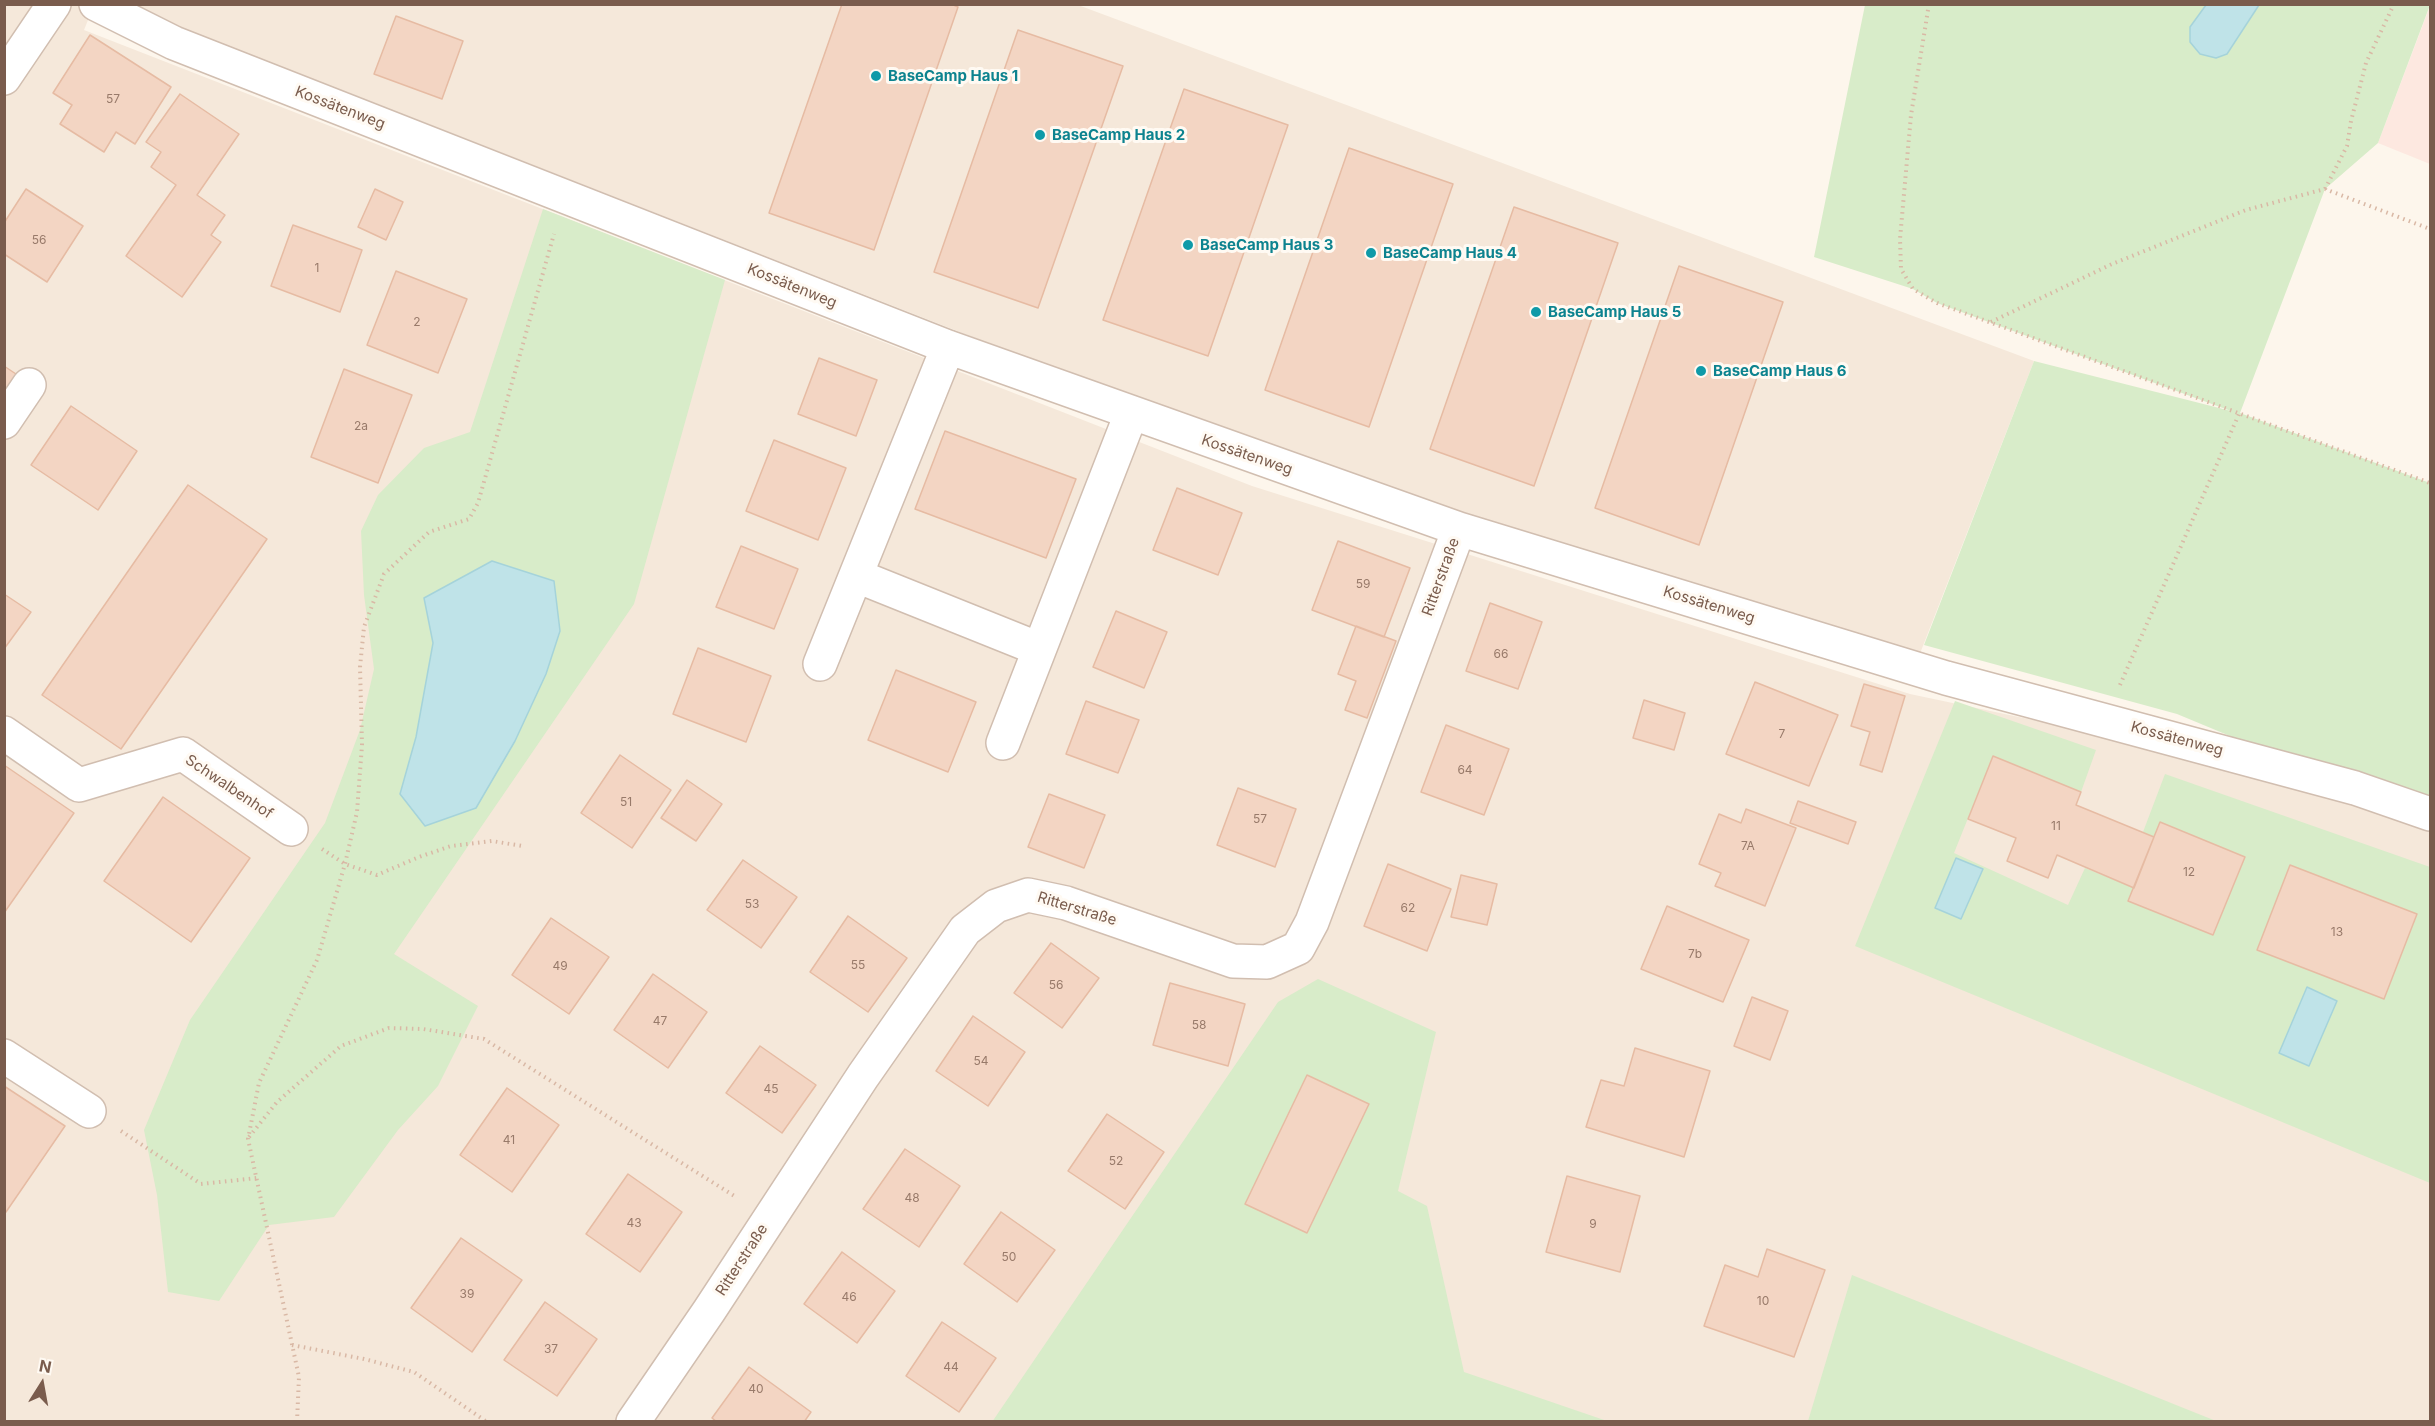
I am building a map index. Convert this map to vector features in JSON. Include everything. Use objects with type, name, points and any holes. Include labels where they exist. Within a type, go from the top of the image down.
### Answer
[{"type":"street","points":[[4,78],[54,4]]},
{"type":"street","name":"Kossätenweg","points":[[96,4],[174,43],[948,347],[1459,529],[1946,678],[2355,788],[2430,814]]},
{"type":"street","points":[[820,664],[948,347]]},
{"type":"street","points":[[4,422],[29,385]]},
{"type":"street","points":[[1003,743],[1131,414]]},
{"type":"street","name":"Ritterstraße","points":[[633,1422],[862,1076],[965,930],[996,906],[1029,895],[1066,903],[1233,961],[1267,962],[1298,948],[1312,922],[1459,529]]},
{"type":"street","points":[[856,576],[1039,649]]},
{"type":"street","name":"Schwalbenhof","points":[[4,733],[79,785],[183,754],[291,829]]},
{"type":"street","points":[[4,1056],[89,1111]]},
{"type":"path","points":[[1929,4],[1911,115],[1900,239],[1901,269],[1913,289],[1936,303],[2430,483]]},
{"type":"path","points":[[2325,189],[2347,146],[2366,63],[2394,4]]},
{"type":"path","points":[[1991,322],[2112,264],[2246,210],[2325,189],[2430,229]]},
{"type":"path","points":[[297,1422],[299,1377],[248,1139],[260,1083],[317,960],[345,864],[357,812],[361,775],[360,667],[364,627],[384,574],[429,532],[469,519],[478,503],[565,196]]},
{"type":"path","points":[[2104,719],[2240,414]]},
{"type":"path","points":[[345,864],[378,875],[451,846],[492,841],[522,846]]},
{"type":"path","points":[[248,1139],[277,1101],[341,1046],[389,1028],[423,1029],[484,1039],[769,1218]]},
{"type":"path","points":[[89,1111],[201,1184],[257,1178]]},
{"type":"path","points":[[292,1345],[364,1359],[414,1372],[487,1422]]},
{"type":"shaded area","points":[[5,5],[94,5],[84,30],[1252,486],[1910,694],[2355,788],[2430,814],[2430,1421],[5,1422]]},
{"type":"shaded area","points":[[124,5],[1078,5],[2034,361],[1919,656],[1264,451]]},
{"type":"shaded area","points":[[2430,6],[2430,164],[2378,143]]},
{"type":"green space","points":[[1865,5],[2206,5],[2190,27],[2227,54],[2259,5],[2430,5],[2378,143],[2325,189],[2240,413],[2430,483],[2430,814],[2355,788],[2177,714],[1924,645],[2034,361],[2231,411],[1937,303],[1913,289],[1814,257]]},
{"type":"green space","points":[[543,209],[725,280],[634,604],[394,954],[478,1006],[438,1086],[398,1130],[334,1217],[269,1225],[219,1301],[168,1292],[157,1195],[144,1130],[190,1020],[325,823],[360,730],[374,669],[364,595],[361,531],[378,495],[424,448],[470,432]]},
{"type":"green space","points":[[1955,701],[2096,750],[2081,792],[1993,756],[1954,853],[2068,905],[2085,868],[2134,888],[2129,901],[2213,935],[2245,857],[2160,822],[2154,837],[2143,832],[2165,774],[2430,867],[2430,1183],[1855,946]]},
{"type":"green space","points":[[1318,979],[1436,1032],[1398,1191],[1427,1206],[1464,1372],[1607,1421],[992,1422],[1278,1002]]},
{"type":"green space","points":[[1852,1275],[2216,1421],[1808,1421]]},
{"type":"water","points":[[2206,5],[2259,5],[2227,54],[2216,58],[2200,54],[2190,42],[2190,27]]},
{"type":"water","points":[[492,561],[554,581],[560,631],[546,674],[515,741],[476,808],[425,826],[400,794],[416,737],[433,643],[424,598]]},
{"type":"water","points":[[1956,858],[1983,869],[1961,919],[1935,908]]},
{"type":"water","points":[[2307,987],[2337,1001],[2309,1066],[2279,1053]]},
{"type":"building","name":"BaseCamp Haus 1","points":[[842,4],[951,4],[958,7],[874,250],[769,213]]},
{"type":"building","points":[[396,16],[463,41],[442,99],[374,74]]},
{"type":"building","name":"BaseCamp Haus 2","points":[[1018,30],[1123,66],[1038,308],[934,272]]},
{"type":"building","points":[[90,35],[171,87],[135,144],[116,132],[104,152],[60,124],[72,105],[53,93]]},
{"type":"building","name":"BaseCamp Haus 3","points":[[1184,89],[1288,125],[1208,356],[1103,320]]},
{"type":"building","points":[[180,94],[239,134],[197,195],[225,215],[211,235],[221,242],[182,297],[126,256],[176,185],[151,167],[161,152],[146,142]]},
{"type":"building","name":"BaseCamp Haus 4","points":[[1349,148],[1453,184],[1369,427],[1265,390]]},
{"type":"building","points":[[26,189],[83,226],[47,282],[4,254],[4,223]]},
{"type":"building","points":[[375,189],[403,202],[386,240],[358,227]]},
{"type":"building","name":"BaseCamp Haus 5","points":[[1514,207],[1618,243],[1534,486],[1430,449]]},
{"type":"building","points":[[293,225],[362,250],[340,312],[271,286]]},
{"type":"building","name":"BaseCamp Haus 6","points":[[1679,266],[1783,302],[1699,545],[1595,508]]},
{"type":"building","points":[[396,271],[467,299],[438,373],[367,345]]},
{"type":"building","points":[[819,358],[877,380],[856,436],[798,414]]},
{"type":"building","points":[[4,366],[19,376],[4,397]]},
{"type":"building","points":[[344,369],[412,395],[378,483],[311,457]]},
{"type":"building","points":[[71,406],[137,451],[98,510],[31,465]]},
{"type":"building","points":[[945,431],[1076,479],[1046,558],[915,509]]},
{"type":"building","points":[[774,440],[846,468],[818,540],[746,511]]},
{"type":"building","points":[[188,485],[267,539],[121,749],[42,695]]},
{"type":"building","points":[[1177,488],[1242,513],[1218,575],[1153,550]]},
{"type":"building","points":[[1338,541],[1410,568],[1384,637],[1312,610]]},
{"type":"building","points":[[741,546],[798,569],[774,629],[716,607]]},
{"type":"building","points":[[4,594],[31,612],[4,649]]},
{"type":"building","points":[[1490,603],[1542,622],[1518,689],[1466,671]]},
{"type":"building","points":[[1116,611],[1167,632],[1144,688],[1093,667]]},
{"type":"building","points":[[1356,626],[1396,641],[1367,718],[1345,710],[1356,681],[1338,674]]},
{"type":"building","points":[[698,648],[771,676],[746,742],[673,714]]},
{"type":"building","points":[[896,670],[976,702],[948,772],[868,740]]},
{"type":"building","points":[[1755,682],[1838,715],[1809,786],[1726,754]]},
{"type":"building","points":[[1864,684],[1905,696],[1882,772],[1860,765],[1870,732],[1851,726]]},
{"type":"building","points":[[1644,700],[1685,713],[1674,750],[1633,738]]},
{"type":"building","points":[[1086,701],[1139,720],[1118,773],[1066,754]]},
{"type":"building","points":[[1446,725],[1509,749],[1484,815],[1421,792]]},
{"type":"building","points":[[620,755],[671,790],[632,848],[581,813]]},
{"type":"building","points":[[1993,756],[2081,792],[2076,805],[2154,837],[2134,888],[2057,855],[2048,878],[2007,861],[2016,838],[1968,819]]},
{"type":"building","points":[[4,765],[74,813],[4,913]]},
{"type":"building","points":[[687,780],[722,804],[696,841],[661,818]]},
{"type":"building","points":[[1238,788],[1296,809],[1275,867],[1217,845]]},
{"type":"building","points":[[1049,794],[1105,815],[1084,868],[1028,847]]},
{"type":"building","points":[[163,797],[250,858],[191,942],[104,881]]},
{"type":"building","points":[[1798,801],[1856,822],[1848,844],[1790,823]]},
{"type":"building","points":[[1746,809],[1796,828],[1765,906],[1715,886],[1721,873],[1699,864],[1719,814],[1741,823]]},
{"type":"building","points":[[2160,822],[2245,857],[2213,935],[2128,901]]},
{"type":"building","points":[[743,860],[797,897],[761,948],[707,910]]},
{"type":"building","points":[[1388,864],[1451,889],[1427,951],[1364,926]]},
{"type":"building","points":[[2290,865],[2417,914],[2384,999],[2257,950]]},
{"type":"building","points":[[1461,875],[1497,884],[1487,925],[1451,917]]},
{"type":"building","points":[[1667,906],[1749,940],[1723,1002],[1641,969]]},
{"type":"building","points":[[848,916],[907,958],[868,1012],[810,972]]},
{"type":"building","points":[[551,918],[609,957],[569,1014],[512,975]]},
{"type":"building","points":[[1051,943],[1099,978],[1062,1028],[1014,993]]},
{"type":"building","points":[[653,974],[707,1012],[668,1068],[614,1030]]},
{"type":"building","points":[[1170,983],[1245,1004],[1228,1066],[1153,1045]]},
{"type":"building","points":[[1752,997],[1788,1011],[1770,1060],[1734,1046]]},
{"type":"building","points":[[973,1016],[1025,1052],[988,1106],[936,1071]]},
{"type":"building","points":[[760,1046],[816,1085],[782,1133],[726,1093]]},
{"type":"building","points":[[1635,1048],[1710,1071],[1684,1157],[1586,1127],[1601,1080],[1624,1086]]},
{"type":"building","points":[[1307,1075],[1369,1104],[1307,1233],[1245,1204]]},
{"type":"building","points":[[4,1086],[65,1126],[6,1212],[4,1211]]},
{"type":"building","points":[[507,1088],[559,1125],[512,1192],[460,1155]]},
{"type":"building","points":[[1107,1114],[1164,1152],[1125,1209],[1068,1171]]},
{"type":"building","points":[[905,1149],[960,1186],[919,1247],[863,1209]]},
{"type":"building","points":[[628,1174],[682,1212],[640,1272],[586,1234]]},
{"type":"building","points":[[1567,1176],[1640,1196],[1620,1272],[1546,1252]]},
{"type":"building","points":[[1001,1212],[1055,1250],[1017,1302],[964,1264]]},
{"type":"building","points":[[461,1238],[522,1280],[472,1352],[411,1308]]},
{"type":"building","points":[[1767,1249],[1825,1270],[1794,1357],[1704,1326],[1725,1265],[1758,1277]]},
{"type":"building","points":[[842,1252],[895,1291],[857,1343],[804,1304]]},
{"type":"building","points":[[545,1302],[597,1339],[557,1396],[504,1360]]},
{"type":"building","points":[[942,1322],[996,1358],[959,1412],[906,1376]]},
{"type":"building","points":[[749,1367],[811,1412],[804,1422],[717,1422],[712,1418]]},
{"type":"place","name":"BaseCamp Haus 1","points":[[876,76]]},
{"type":"place","name":"BaseCamp Haus 2","points":[[1040,135]]},
{"type":"place","name":"BaseCamp Haus 3","points":[[1188,245]]},
{"type":"place","name":"BaseCamp Haus 4","points":[[1371,253]]},
{"type":"place","name":"BaseCamp Haus 5","points":[[1536,312]]},
{"type":"place","name":"BaseCamp Haus 6","points":[[1701,371]]}]
